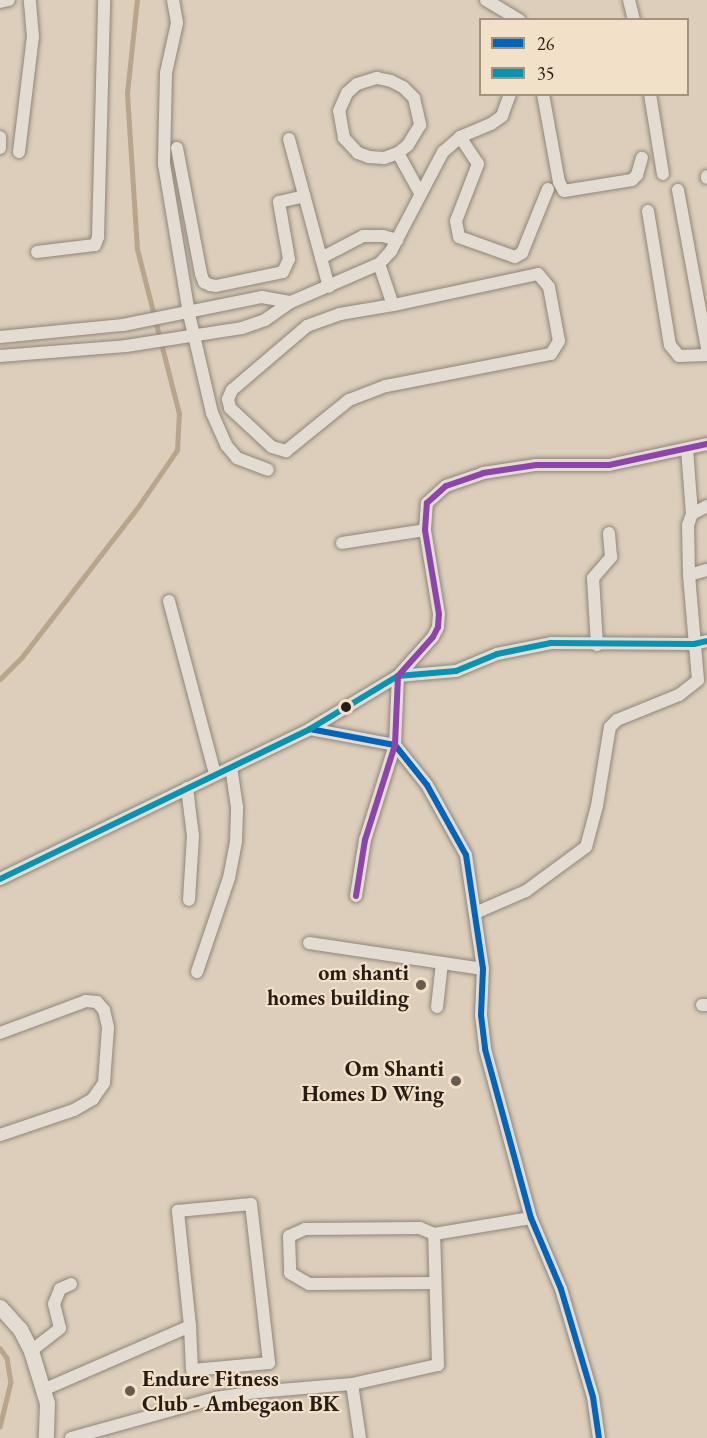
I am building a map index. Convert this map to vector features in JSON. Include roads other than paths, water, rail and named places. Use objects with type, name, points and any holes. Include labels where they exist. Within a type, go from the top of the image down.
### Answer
[{"type":"street","points":[[0,2],[9,0]]},
{"type":"street","points":[[19,152],[33,37],[30,0]]},
{"type":"street","points":[[37,252],[95,245],[98,237],[104,0]]},
{"type":"street","points":[[173,0],[176,31],[166,73],[164,164],[189,314],[188,338],[212,413],[227,446],[237,458],[268,470]]},
{"type":"street","points":[[486,0],[516,18]]},
{"type":"street","points":[[629,0],[634,18]]},
{"type":"street","points":[[377,78],[391,81],[403,87],[414,98],[420,125],[408,145],[398,153],[384,159],[369,157],[358,153],[344,138],[339,111],[347,93],[357,84],[377,78]]},
{"type":"street","points":[[0,357],[188,338],[242,328],[265,320],[291,302],[379,264],[397,240],[435,163],[460,137],[491,124],[502,116],[509,96]]},
{"type":"street","points":[[543,96],[559,182],[564,191],[632,180],[637,175],[642,158]]},
{"type":"street","points":[[650,96],[663,174]]},
{"type":"street","points":[[0,137],[0,148]]},
{"type":"street","points":[[460,137],[478,164],[456,220],[459,237],[515,257],[522,253],[548,189]]},
{"type":"street","points":[[289,139],[329,287]]},
{"type":"street","points":[[177,148],[201,273],[204,282],[210,285],[216,286],[283,272],[289,259],[279,202],[304,196]]},
{"type":"street","points":[[398,153],[420,193]]},
{"type":"street","points":[[678,190],[707,348]]},
{"type":"street","points":[[648,211],[670,345],[674,353],[679,356],[707,355]]},
{"type":"street","points":[[321,258],[363,236],[383,236],[397,240]]},
{"type":"street","points":[[379,264],[393,305]]},
{"type":"street","points":[[538,274],[549,287],[559,340],[551,354],[386,386],[349,400],[286,451],[272,447],[230,408],[228,399],[232,390],[307,326],[340,314],[393,305],[538,274]]},
{"type":"street","points":[[0,337],[123,325],[189,314],[262,297],[291,302]]},
{"type":"street","points":[[0,879],[310,729],[398,676],[433,637],[438,627],[440,614],[425,530],[427,503],[446,486],[470,476],[536,465],[594,467],[707,444]]},
{"type":"street","points":[[475,913],[525,891],[586,847],[597,806],[610,727],[617,720],[679,695],[698,680],[689,575],[688,525],[692,514],[687,449]]},
{"type":"street","points":[[692,514],[707,506]]},
{"type":"street","points":[[342,543],[425,530]]},
{"type":"street","points":[[597,645],[593,578],[611,557],[609,533]]},
{"type":"street","points":[[689,575],[707,570]]},
{"type":"street","points":[[169,600],[215,774]]},
{"type":"street","points":[[398,676],[456,671],[497,654],[551,643],[694,644],[707,641]]},
{"type":"street","points":[[356,896],[365,840],[395,745],[398,676]]},
{"type":"street","points":[[310,729],[395,745],[428,784],[466,855],[483,969],[481,1015],[485,1049],[531,1218],[561,1289],[593,1397],[599,1438]]},
{"type":"street","points":[[197,972],[229,878],[236,842],[237,807],[231,767]]},
{"type":"street","points":[[188,788],[193,836],[189,900]]},
{"type":"street","points":[[309,943],[483,969]]},
{"type":"street","points":[[437,1007],[442,963]]},
{"type":"street","points":[[0,1034],[86,1001],[97,1002],[104,1010],[108,1028],[104,1083],[93,1098],[74,1110],[0,1135]]},
{"type":"street","points":[[251,1204],[269,1363],[192,1371],[190,1326],[178,1211],[251,1204]]},
{"type":"street","points":[[434,1283],[309,1284],[290,1273],[289,1236],[305,1229],[420,1228],[434,1233],[531,1218]]},
{"type":"street","points":[[70,1438],[215,1398],[256,1392],[352,1384],[438,1365],[434,1233]]},
{"type":"street","points":[[31,1351],[60,1328],[54,1304],[60,1289],[71,1284]]},
{"type":"street","points":[[0,1307],[20,1329],[31,1351],[47,1404],[46,1438]]},
{"type":"street","points":[[43,1390],[190,1326]]},
{"type":"street","points":[[352,1384],[360,1438]]},
{"type":"waterway","points":[[0,679],[22,657],[138,507],[177,450],[179,414],[137,249],[127,93],[137,0]]},
{"type":"waterway","points":[[0,1348],[7,1358],[11,1382],[0,1427]]},
{"type":"place","name":"om shanti homes building","points":[[421,985]]},
{"type":"place","name":"Om Shanti Homes D Wing","points":[[456,1081]]},
{"type":"place","name":"Endure Fitness Club - Ambegaon BK","points":[[130,1391]]}]
